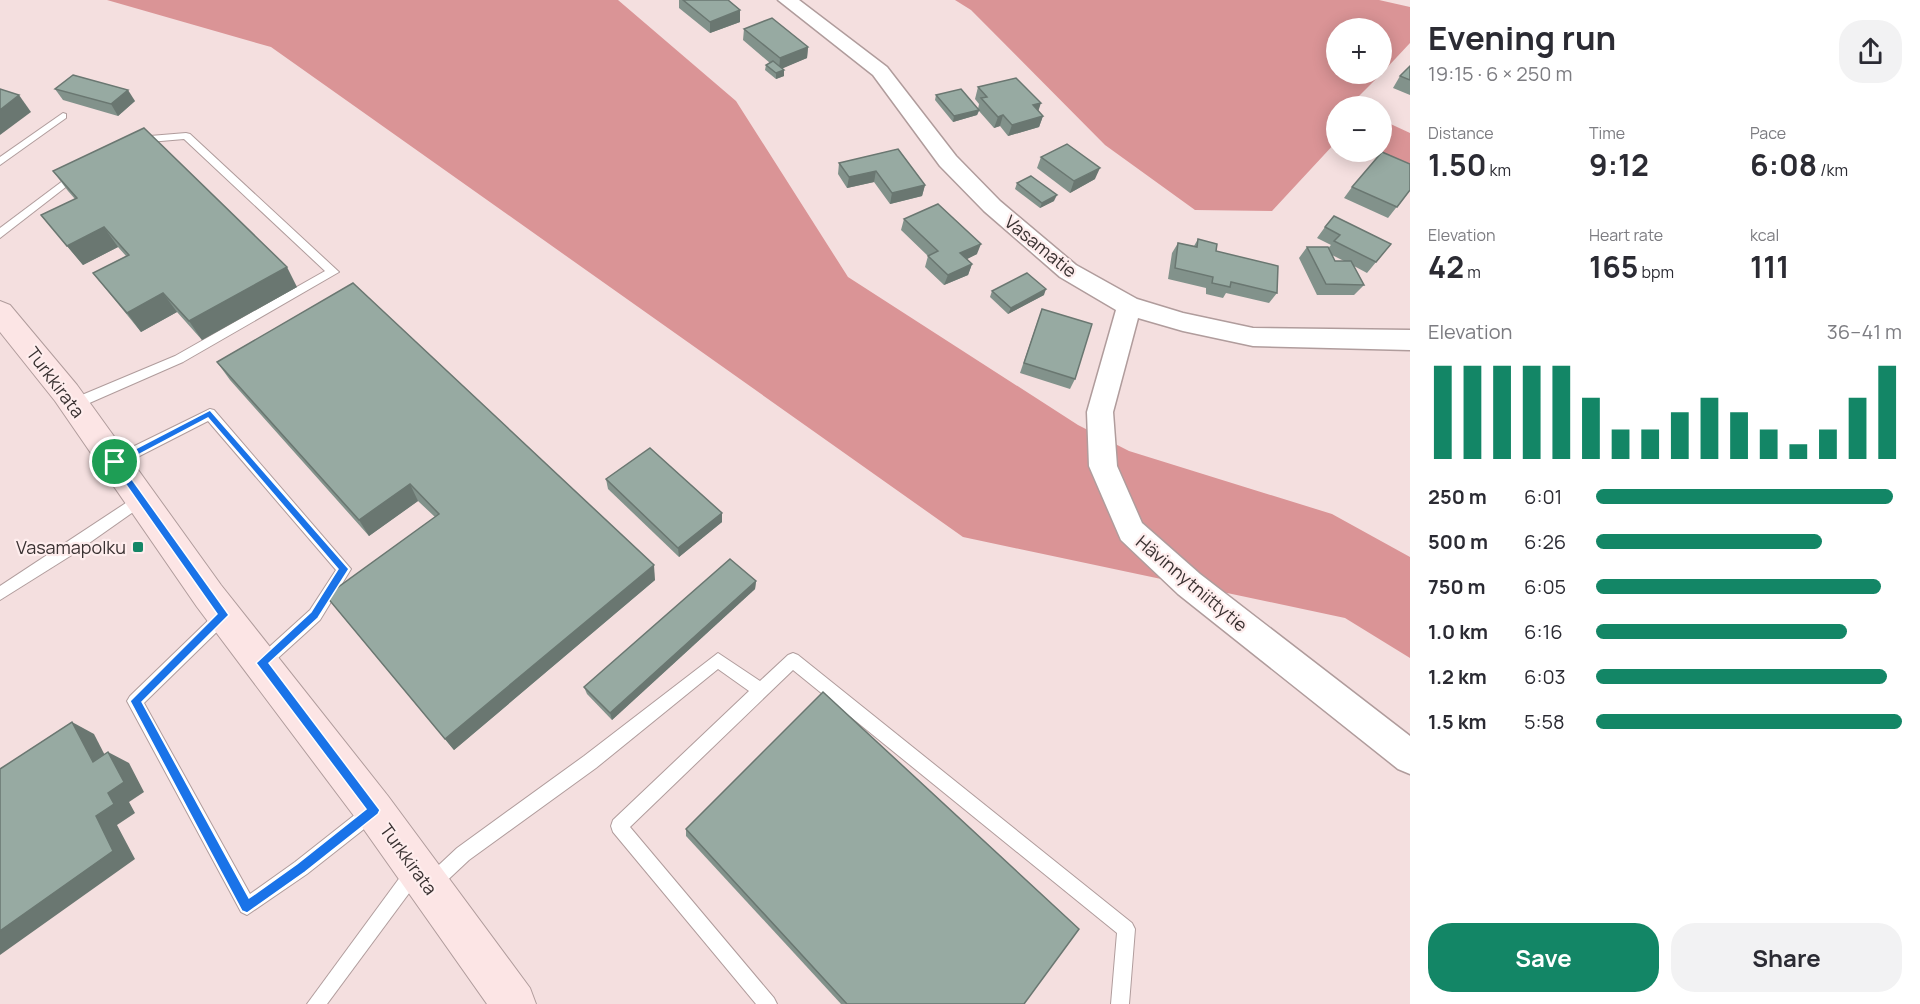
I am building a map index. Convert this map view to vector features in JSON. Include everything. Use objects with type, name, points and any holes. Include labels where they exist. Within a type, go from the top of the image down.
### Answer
[{"type":"main road","name":"Turkkirata","points":[[0,312],[74,404],[224,615],[374,810],[514,1004]]},
{"type":"street","name":"Vasamatie","points":[[787,0],[880,71],[948,161],[992,206],[1068,271],[1129,306],[1253,337],[1410,340]]},
{"type":"street","name":"Hävinnytniittytie","points":[[1129,306],[1100,412],[1103,466],[1131,531],[1189,584],[1410,757]]},
{"type":"lane","points":[[0,162],[63,116]]},
{"type":"lane","points":[[74,404],[179,359],[333,272],[186,136],[129,141]]},
{"type":"lane","points":[[0,234],[82,170]]},
{"type":"lane","points":[[115,462],[210,414],[344,569],[315,615],[262,663]]},
{"type":"lane","points":[[0,594],[141,499]]},
{"type":"lane","points":[[224,615],[135,701],[247,906],[301,868],[374,810]]},
{"type":"lane","points":[[316,1004],[423,878],[463,854],[590,762],[718,660],[760,691]]},
{"type":"lane","points":[[768,1004],[619,826],[793,660],[1126,929],[1119,1004]]},
{"type":"shaded area","points":[[107,0],[618,0],[736,101],[848,277],[1078,425],[1129,451],[1332,514],[1410,557],[1410,658],[1345,618],[963,537],[271,47]]},
{"type":"shaded area","points":[[955,0],[1379,0],[1410,7],[1410,43],[1392,62],[1392,18],[1326,18],[1326,84],[1371,84],[1359,96],[1326,96],[1326,153],[1272,211],[1195,210],[1105,145],[971,10]]},
{"type":"shaded area","points":[[1392,125],[1410,133],[1410,170],[1392,162]]},
{"type":"building","points":[[683,0],[728,0],[740,10],[710,22]]},
{"type":"building","points":[[772,18],[808,47],[780,58],[744,29]]},
{"type":"building","points":[[773,61],[784,70],[776,73],[766,65]]},
{"type":"building","points":[[1410,66],[1410,80],[1400,76]]},
{"type":"building","points":[[73,75],[128,90],[111,104],[55,89]]},
{"type":"building","points":[[1016,78],[1041,103],[1033,105],[1043,116],[1012,125],[1003,115],[998,117],[981,98],[987,97],[978,87]]},
{"type":"building","points":[[0,89],[19,95],[0,110]]},
{"type":"building","points":[[961,89],[979,110],[954,116],[936,95]]},
{"type":"building","points":[[144,128],[287,267],[189,321],[163,293],[127,313],[93,273],[129,255],[104,227],[67,246],[41,215],[77,198],[53,171]]},
{"type":"building","points":[[1067,144],[1100,168],[1074,181],[1041,157]]},
{"type":"building","points":[[898,149],[925,185],[892,193],[876,171],[849,177],[839,163]]},
{"type":"building","points":[[1392,156],[1410,164],[1410,190],[1397,207],[1352,187],[1373,162],[1392,162]]},
{"type":"building","points":[[1031,176],[1057,195],[1042,203],[1017,183]]},
{"type":"building","points":[[938,204],[981,244],[960,253],[972,264],[948,275],[928,256],[938,251],[904,219]]},
{"type":"building","points":[[1334,216],[1391,244],[1376,262],[1334,241],[1340,235],[1325,227]]},
{"type":"building","points":[[1198,239],[1217,244],[1216,251],[1278,266],[1277,293],[1231,282],[1230,287],[1212,283],[1213,277],[1175,268],[1178,243],[1197,247]]},
{"type":"building","points":[[1307,247],[1328,247],[1335,261],[1351,261],[1364,285],[1326,284]]},
{"type":"building","points":[[1027,273],[1046,289],[1011,308],[992,291]]},
{"type":"building","points":[[353,283],[654,565],[445,739],[326,596],[439,514],[410,484],[359,520],[217,362]]},
{"type":"building","points":[[1042,309],[1092,324],[1075,379],[1024,363]]},
{"type":"building","points":[[650,448],[722,513],[678,548],[606,479]]},
{"type":"building","points":[[730,559],[756,581],[610,713],[584,687]]},
{"type":"building","points":[[823,692],[1079,929],[1024,1004],[847,1004],[686,829]]},
{"type":"building","points":[[72,722],[93,762],[108,752],[124,782],[108,793],[114,804],[96,816],[113,851],[0,931],[0,769]]},
{"type":"place","name":"Vasamapolku","points":[[138,547]]},
{"type":"route","points":[[210,414],[344,569],[315,615],[262,663],[374,810],[301,868],[247,906],[135,701],[224,615],[115,462],[210,414]]}]
